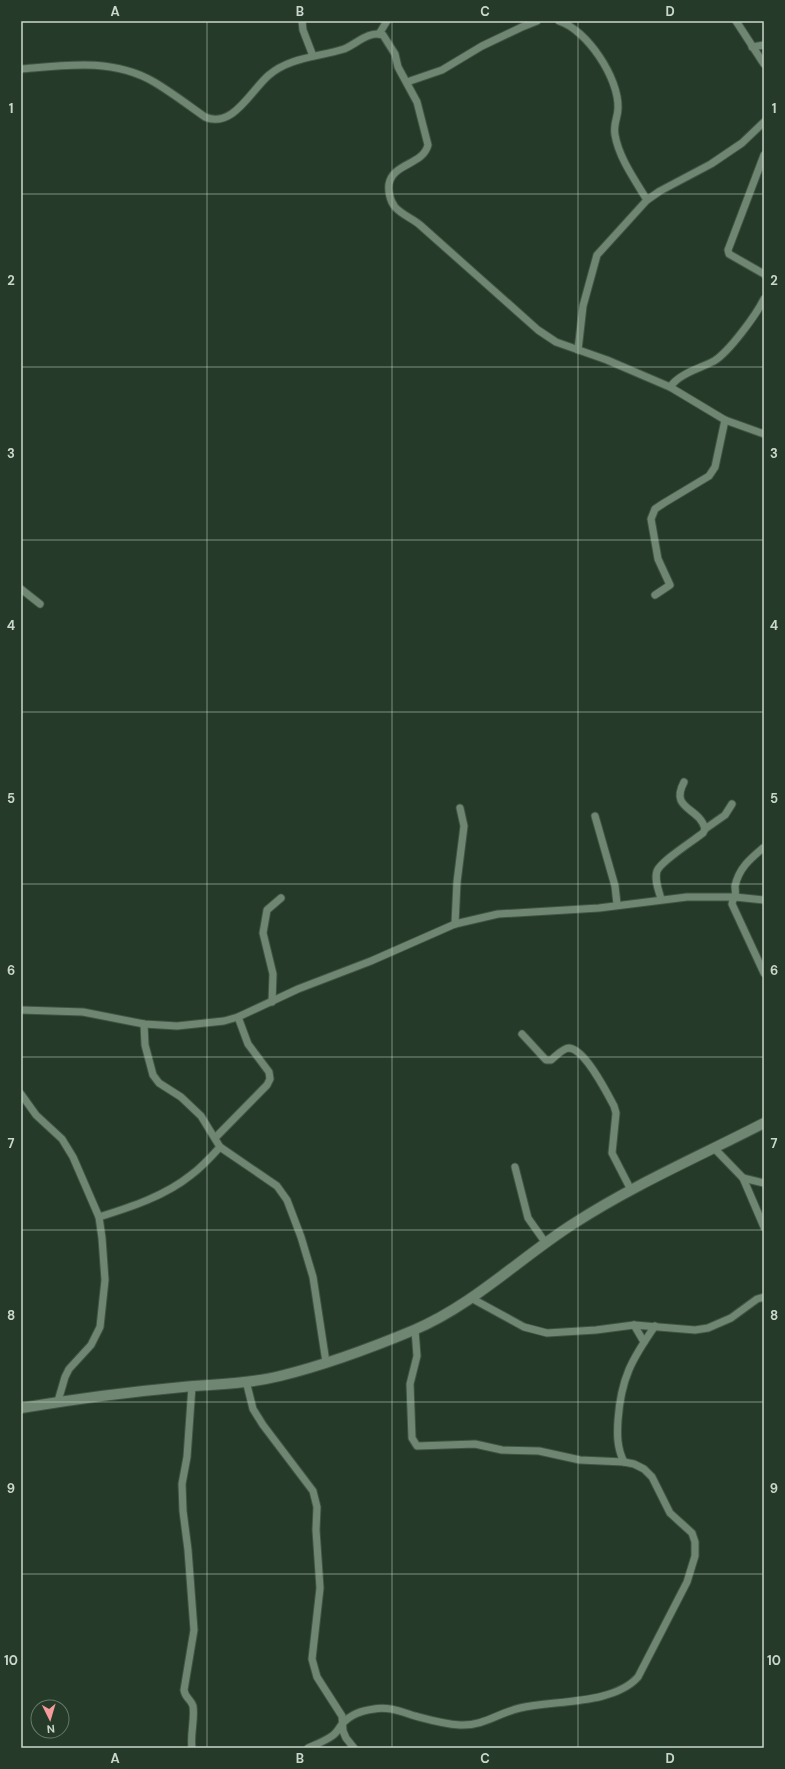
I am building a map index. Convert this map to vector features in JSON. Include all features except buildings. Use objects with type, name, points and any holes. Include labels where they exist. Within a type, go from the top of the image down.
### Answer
[{"type":"street","points":[[302,21],[303,30],[312,56]]},
{"type":"street","points":[[379,34],[387,21]]},
{"type":"street","points":[[407,82],[442,70],[482,46],[522,26],[537,21]]},
{"type":"street","points":[[559,21],[572,28],[591,46],[610,72],[618,107],[614,122],[614,134],[618,149],[647,200]]},
{"type":"street","points":[[736,21],[764,64]]},
{"type":"street","points":[[21,69],[104,65],[124,70],[153,82],[205,117],[211,120],[217,120],[229,116],[271,73],[290,63],[312,56],[344,49],[375,34],[383,35],[395,54],[398,67],[417,102],[428,145],[426,152],[421,158],[406,165],[391,177],[389,185],[390,196],[394,206],[418,224],[538,330],[556,342],[607,360],[670,387],[725,420],[764,434]]},
{"type":"street","points":[[752,46],[764,45]]},
{"type":"street","points":[[578,350],[583,306],[597,255],[647,200],[660,191],[712,164],[742,142],[764,122]]},
{"type":"street","points":[[764,155],[728,250],[729,254],[764,274]]},
{"type":"street","points":[[670,387],[676,379],[715,360],[729,348],[764,299]]},
{"type":"street","points":[[655,595],[670,585],[658,559],[650,519],[656,509],[664,503],[709,476],[714,467],[725,420]]},
{"type":"street","points":[[21,590],[40,604]]},
{"type":"street","points":[[684,782],[679,791],[682,803],[704,823],[705,829]]},
{"type":"street","points":[[661,899],[656,880],[657,871],[666,862],[703,833],[705,829],[725,815],[732,804]]},
{"type":"street","points":[[455,924],[457,882],[464,826],[460,808]]},
{"type":"street","points":[[595,816],[616,886],[617,904]]},
{"type":"street","points":[[763,848],[746,862],[740,870],[735,886],[735,897],[732,900],[734,910],[764,973]]},
{"type":"street","points":[[21,1010],[83,1012],[144,1024],[177,1026],[224,1021],[238,1017],[298,989],[371,961],[455,924],[498,914],[599,908],[617,904],[687,897],[735,897],[764,900]]},
{"type":"street","points":[[272,1002],[273,974],[263,933],[267,910],[281,898]]},
{"type":"street","points":[[215,1138],[270,1079],[269,1072],[248,1044],[238,1017]]},
{"type":"street","points":[[144,1024],[145,1045],[154,1075],[159,1083],[180,1097],[201,1116],[220,1148],[277,1186],[287,1200],[302,1237],[313,1277],[326,1362]]},
{"type":"street","points":[[522,1034],[546,1060],[551,1060],[565,1048],[570,1048],[578,1052],[588,1064],[614,1106],[616,1113],[612,1153],[631,1190]]},
{"type":"street","points":[[21,1094],[36,1115],[62,1139],[85,1181],[99,1217],[104,1254],[105,1280],[100,1327],[91,1345],[65,1377],[58,1401]]},
{"type":"street","points":[[21,1408],[58,1401],[192,1386],[246,1382],[279,1377],[415,1330],[439,1319],[471,1298],[545,1242],[593,1211],[631,1190],[764,1123]]},
{"type":"street","points":[[99,1217],[126,1209],[175,1186],[191,1175],[220,1148]]},
{"type":"street","points":[[714,1148],[743,1178],[764,1227]]},
{"type":"street","points":[[515,1167],[528,1218],[545,1242]]},
{"type":"street","points":[[743,1178],[764,1183]]},
{"type":"street","points":[[471,1298],[524,1327],[547,1333],[596,1330],[634,1325],[695,1330],[708,1328],[731,1318],[757,1299],[764,1297]]},
{"type":"street","points":[[634,1325],[644,1342]]},
{"type":"street","points":[[624,1462],[618,1451],[617,1435],[623,1381],[638,1351],[655,1326]]},
{"type":"street","points":[[308,1748],[334,1735],[343,1723],[354,1713],[376,1708],[388,1708],[446,1724],[471,1725],[494,1719],[519,1708],[570,1702],[611,1694],[632,1684],[638,1677],[687,1582],[695,1556],[695,1542],[692,1533],[676,1519],[666,1507],[652,1476],[644,1469],[634,1464],[624,1462],[580,1460],[539,1451],[502,1450],[475,1444],[417,1446],[412,1438],[410,1384],[417,1348],[415,1330]]},
{"type":"street","points":[[246,1382],[252,1409],[313,1491],[316,1499],[316,1537],[320,1588],[312,1659],[317,1677],[342,1716],[343,1731],[346,1738],[354,1748]]},
{"type":"street","points":[[192,1386],[187,1457],[182,1484],[183,1511],[188,1550],[194,1630],[184,1690],[186,1697],[191,1701],[192,1705],[194,1721],[192,1748]]},
{"type":"street","points":[[610,1462],[618,1451]]}]
